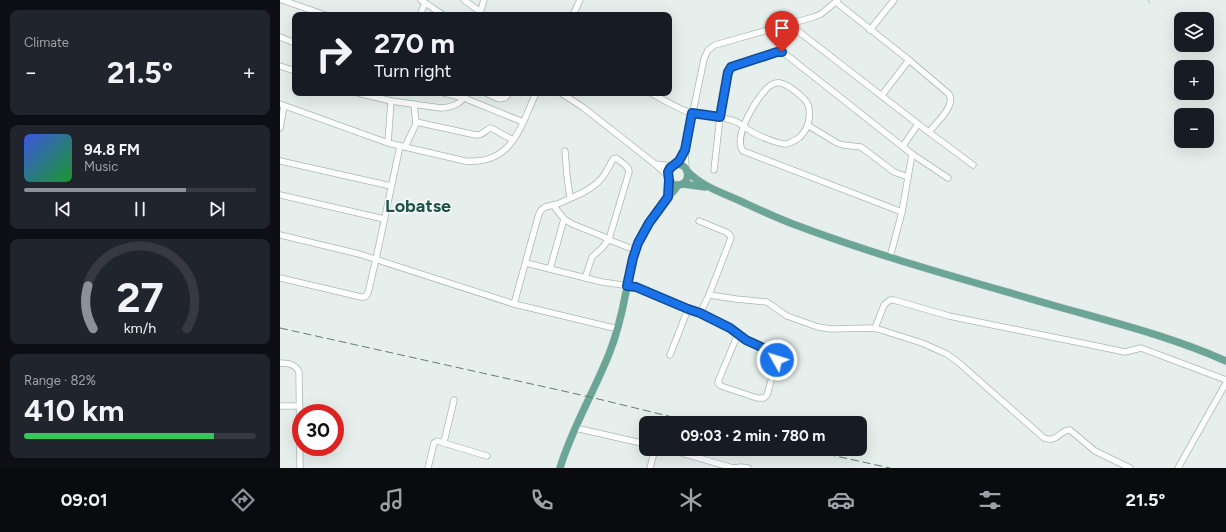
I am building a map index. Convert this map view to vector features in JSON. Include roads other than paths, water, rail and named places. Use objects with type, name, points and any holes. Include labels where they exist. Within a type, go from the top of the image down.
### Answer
[{"type":"main road","points":[[668,197],[668,172],[674,165],[683,166],[695,179],[707,187],[775,217],[851,245],[1140,330],[1189,346],[1226,361]]},
{"type":"main road","points":[[560,468],[575,428],[606,362],[618,329],[635,250],[649,223],[668,197],[686,181],[688,177],[687,170]]},
{"type":"main road","points":[[668,178],[671,183],[707,187]]},
{"type":"street","points":[[280,3],[282,0],[314,12]]},
{"type":"street","points":[[464,0],[478,12]]},
{"type":"street","points":[[481,12],[484,0]]},
{"type":"street","points":[[574,12],[580,0]]},
{"type":"street","points":[[870,30],[894,0]]},
{"type":"street","points":[[421,12],[423,1],[439,12]]},
{"type":"street","points":[[687,170],[685,150],[704,59],[710,47],[814,17],[821,14],[837,1],[870,30],[910,60],[950,94],[951,102],[948,108],[929,132]]},
{"type":"street","points":[[789,24],[973,165]]},
{"type":"street","points":[[280,37],[292,42]]},
{"type":"street","points":[[714,170],[720,117],[728,72],[731,67],[777,52],[782,52],[912,154],[948,178]]},
{"type":"street","points":[[882,95],[910,60]]},
{"type":"street","points":[[280,66],[292,70]]},
{"type":"street","points":[[657,96],[692,113],[720,117],[737,122],[744,126],[756,134],[779,143],[786,144],[799,138],[808,126],[810,111],[808,102],[786,85],[779,82],[772,84],[749,113],[744,126],[740,146],[741,150],[745,153],[902,212]]},
{"type":"street","points":[[370,96],[391,101],[441,108],[454,106],[466,96],[523,122]]},
{"type":"street","points":[[494,96],[502,99],[507,96]]},
{"type":"street","points":[[280,128],[282,105],[388,143],[465,161],[483,161],[503,152],[513,140],[535,96]]},
{"type":"street","points":[[566,96],[581,106],[655,164],[668,178]]},
{"type":"street","points":[[388,143],[391,101]]},
{"type":"street","points":[[280,278],[365,297],[368,293],[376,259],[391,186],[403,147],[414,130],[416,122],[414,104]]},
{"type":"street","points":[[416,122],[476,135],[483,134],[491,128],[513,140]]},
{"type":"street","points":[[903,146],[918,124]]},
{"type":"street","points":[[808,126],[837,143],[861,147],[894,172],[908,178]]},
{"type":"street","points":[[655,164],[674,165],[685,150]]},
{"type":"street","points":[[565,151],[570,198]]},
{"type":"street","points":[[890,257],[902,212],[912,154]]},
{"type":"street","points":[[514,304],[539,212],[543,207],[570,198],[591,188],[599,182],[613,159],[616,158],[627,166],[629,172],[609,239],[592,257],[585,278]]},
{"type":"street","points":[[280,161],[391,186]]},
{"type":"street","points":[[280,195],[384,219]]},
{"type":"street","points":[[552,205],[564,219],[572,224],[635,250]]},
{"type":"street","points":[[550,269],[564,219]]},
{"type":"street","points":[[699,221],[730,235],[730,241],[709,295],[700,313]]},
{"type":"street","points":[[280,235],[376,259],[514,304],[618,329]]},
{"type":"street","points":[[526,263],[585,278],[636,287],[700,313],[730,328],[738,334],[746,340],[774,353],[776,356],[777,360],[767,394],[764,398],[756,398],[719,384],[719,379],[738,334]]},
{"type":"street","points":[[709,295],[767,302],[787,316],[818,327],[831,329],[875,328],[922,343],[953,358],[1044,438],[1050,440],[1054,439],[1066,430],[1070,430],[1094,451],[1130,468]]},
{"type":"street","points":[[875,328],[884,305],[890,300],[894,300],[949,316],[1125,352],[1141,348],[1226,382],[1178,468]]},
{"type":"street","points":[[670,356],[688,309]]},
{"type":"street","points":[[280,363],[292,364],[298,369],[300,376],[300,404]]},
{"type":"street","points":[[444,442],[454,400]]},
{"type":"street","points":[[280,406],[292,406]]},
{"type":"street","points":[[575,428],[639,442]]},
{"type":"street","points":[[428,468],[435,442],[438,441],[487,456]]},
{"type":"street","points":[[300,456],[300,468]]},
{"type":"street","points":[[650,468],[653,456]]},
{"type":"street","points":[[692,456],[733,468],[748,468]]},
{"type":"railway","points":[[280,328],[590,397],[668,416]]},
{"type":"railway","points":[[836,456],[890,468]]},
{"type":"district","name":"Lobatse","points":[[418,206]]}]
